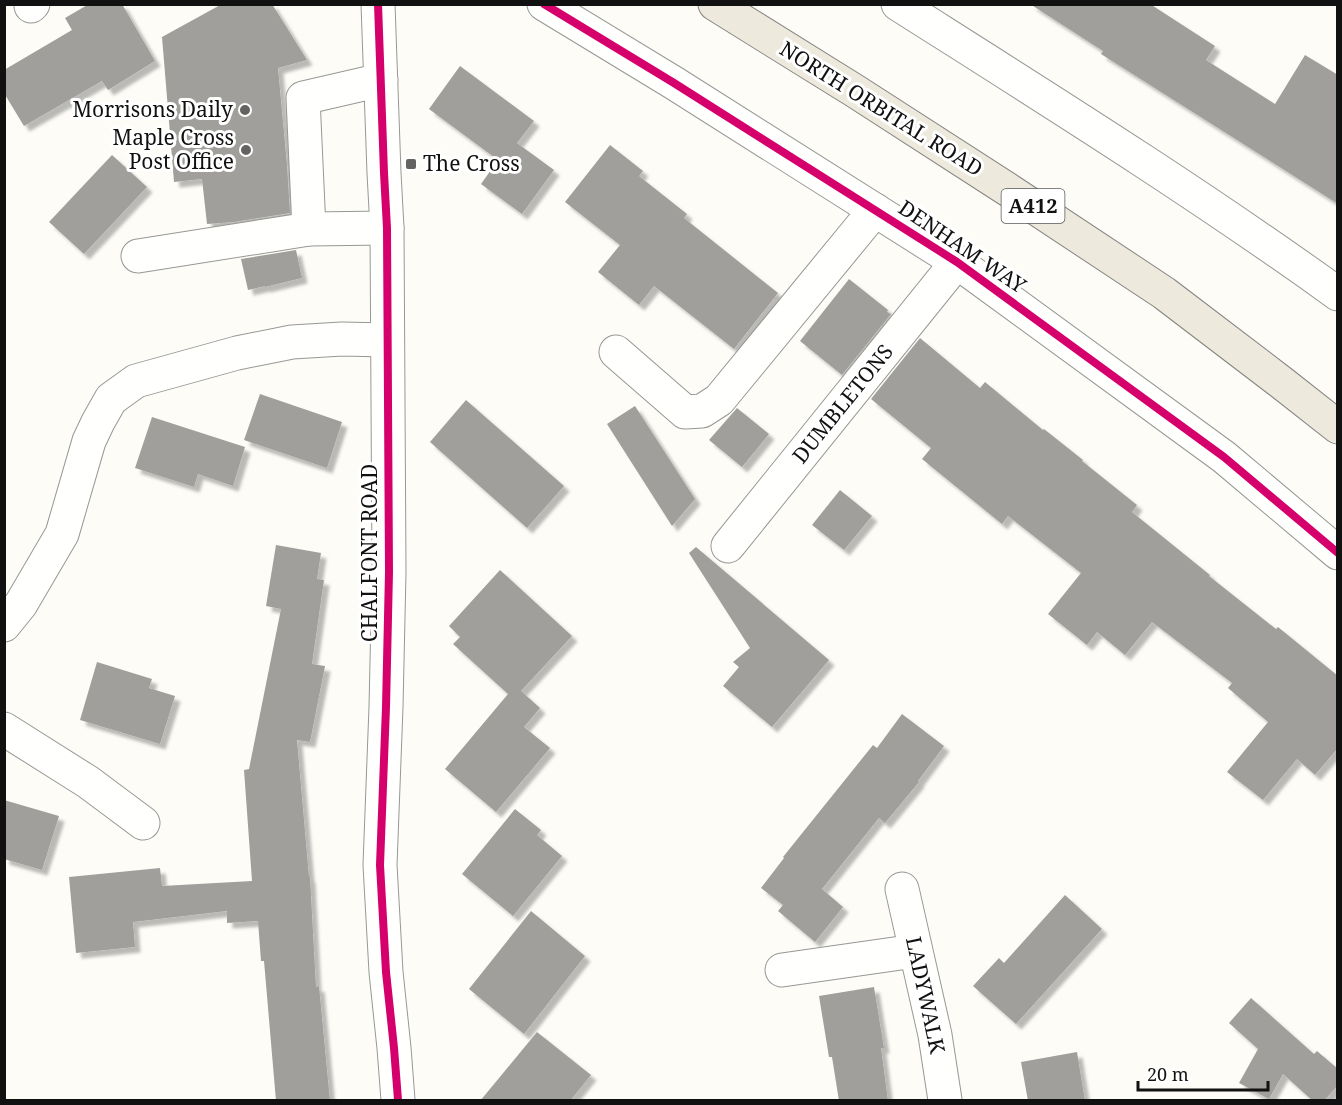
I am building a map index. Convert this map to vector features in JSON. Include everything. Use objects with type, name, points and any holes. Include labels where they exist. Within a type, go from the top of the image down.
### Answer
[{"type":"main road","name":"NORTH ORBITAL ROAD","points":[[715,4],[855,91],[1164,293],[1338,427]]},
{"type":"street","name":"CHALFONT ROAD","points":[[378,4],[387,228],[389,572],[380,865],[386,972],[398,1101]]},
{"type":"street","name":"DENHAM WAY","points":[[544,4],[957,262],[1224,457],[1338,553]]},
{"type":"street","points":[[898,4],[1100,132],[1338,294]]},
{"type":"street","points":[[309,229],[303,98],[381,80]]},
{"type":"street","points":[[616,352],[685,412],[702,411],[719,400],[875,210]]},
{"type":"street","points":[[138,256],[309,229],[387,228]]},
{"type":"street","name":"DUMBLETONS","points":[[728,546],[957,262]]},
{"type":"street","points":[[10,607],[62,534],[89,441],[98,422],[111,399],[135,381],[237,353],[292,342],[342,339],[387,340]]},
{"type":"street","points":[[4,729],[88,782],[143,823]]},
{"type":"street","name":"LADYWALK","points":[[902,889],[935,1035],[945,1101]]},
{"type":"street","points":[[782,970],[915,951]]},
{"type":"building","points":[[89,4],[122,4],[155,61],[108,90],[102,81],[24,126],[4,93],[4,70],[72,30],[65,18]]},
{"type":"building","points":[[222,4],[272,4],[307,60],[278,68],[290,213],[207,224],[202,179],[174,182],[162,37]]},
{"type":"building","points":[[1030,4],[1150,4],[1215,46],[1206,60],[1275,104],[1305,55],[1338,75],[1338,204],[1101,54],[1103,51]]},
{"type":"building","points":[[460,66],[534,121],[517,143],[554,170],[522,214],[481,184],[498,160],[429,109]]},
{"type":"building","points":[[610,145],[643,171],[639,176],[687,214],[684,218],[778,293],[734,349],[654,286],[639,305],[598,272],[620,245],[565,202]]},
{"type":"building","points":[[112,155],[147,187],[84,254],[49,222]]},
{"type":"building","points":[[296,250],[302,278],[248,290],[241,259]]},
{"type":"building","points":[[849,279],[891,314],[842,375],[800,341]]},
{"type":"building","points":[[920,338],[980,388],[985,382],[1083,460],[1137,505],[1132,512],[1209,576],[1276,629],[1278,627],[1338,676],[1338,748],[1315,775],[1297,759],[1263,800],[1227,772],[1268,722],[1228,688],[1232,683],[1152,622],[1125,655],[1097,632],[1087,645],[1048,614],[1081,573],[1008,516],[1002,524],[922,459],[931,448],[871,399]]},
{"type":"building","points":[[260,394],[342,422],[327,468],[244,440]]},
{"type":"building","points":[[466,400],[564,486],[527,528],[430,442]]},
{"type":"building","points":[[635,406],[695,499],[672,526],[607,424]]},
{"type":"building","points":[[737,408],[769,434],[742,467],[709,440]]},
{"type":"building","points":[[152,417],[245,447],[233,486],[198,474],[194,487],[135,468]]},
{"type":"building","points":[[840,490],[872,516],[844,550],[812,525]]},
{"type":"building","points":[[276,545],[321,553],[317,579],[324,580],[312,664],[325,666],[310,742],[297,740],[310,877],[316,987],[319,986],[330,1101],[276,1101],[264,961],[261,961],[258,921],[227,923],[227,911],[133,922],[135,947],[76,953],[69,877],[160,868],[162,886],[252,881],[244,770],[249,769],[281,609],[266,606]]},
{"type":"building","points":[[696,547],[829,660],[772,727],[723,686],[739,667],[733,662],[750,648],[689,553]]},
{"type":"building","points":[[500,570],[572,636],[521,691],[540,708],[524,727],[550,748],[496,812],[445,769],[508,694],[453,644],[460,637],[449,626]]},
{"type":"building","points":[[97,662],[152,679],[149,688],[175,696],[160,744],[80,720]]},
{"type":"building","points":[[902,714],[944,746],[919,782],[885,823],[879,818],[822,889],[843,907],[815,942],[778,911],[783,905],[761,888],[873,745],[877,748]]},
{"type":"building","points":[[4,800],[59,816],[42,870],[4,859]]},
{"type":"building","points":[[515,809],[541,830],[537,835],[562,856],[513,916],[462,874]]},
{"type":"building","points":[[1065,895],[1102,929],[1016,1024],[973,986],[999,958],[1004,963]]},
{"type":"building","points":[[531,911],[585,956],[524,1034],[469,989]]},
{"type":"building","points":[[874,987],[884,1048],[881,1048],[888,1101],[839,1101],[819,996]]},
{"type":"building","points":[[1251,998],[1314,1054],[1317,1051],[1338,1069],[1338,1085],[1324,1101],[1313,1101],[1283,1074],[1269,1099],[1239,1083],[1258,1049],[1229,1023]]},
{"type":"building","points":[[537,1032],[591,1075],[570,1101],[480,1101]]},
{"type":"building","points":[[1077,1052],[1085,1101],[1028,1101],[1021,1062]]},
{"type":"cycle path","points":[[378,4],[387,228],[389,572],[380,865],[386,972],[398,1100]]},
{"type":"cycle path","points":[[544,4],[674,83],[957,262],[1224,457],[1338,553]]},
{"type":"place","name":"Morrisons Daily","points":[[245,110]]},
{"type":"place","name":"Maple Cross Post Office","points":[[246,150]]},
{"type":"place","name":"The Cross","points":[[411,164]]}]
